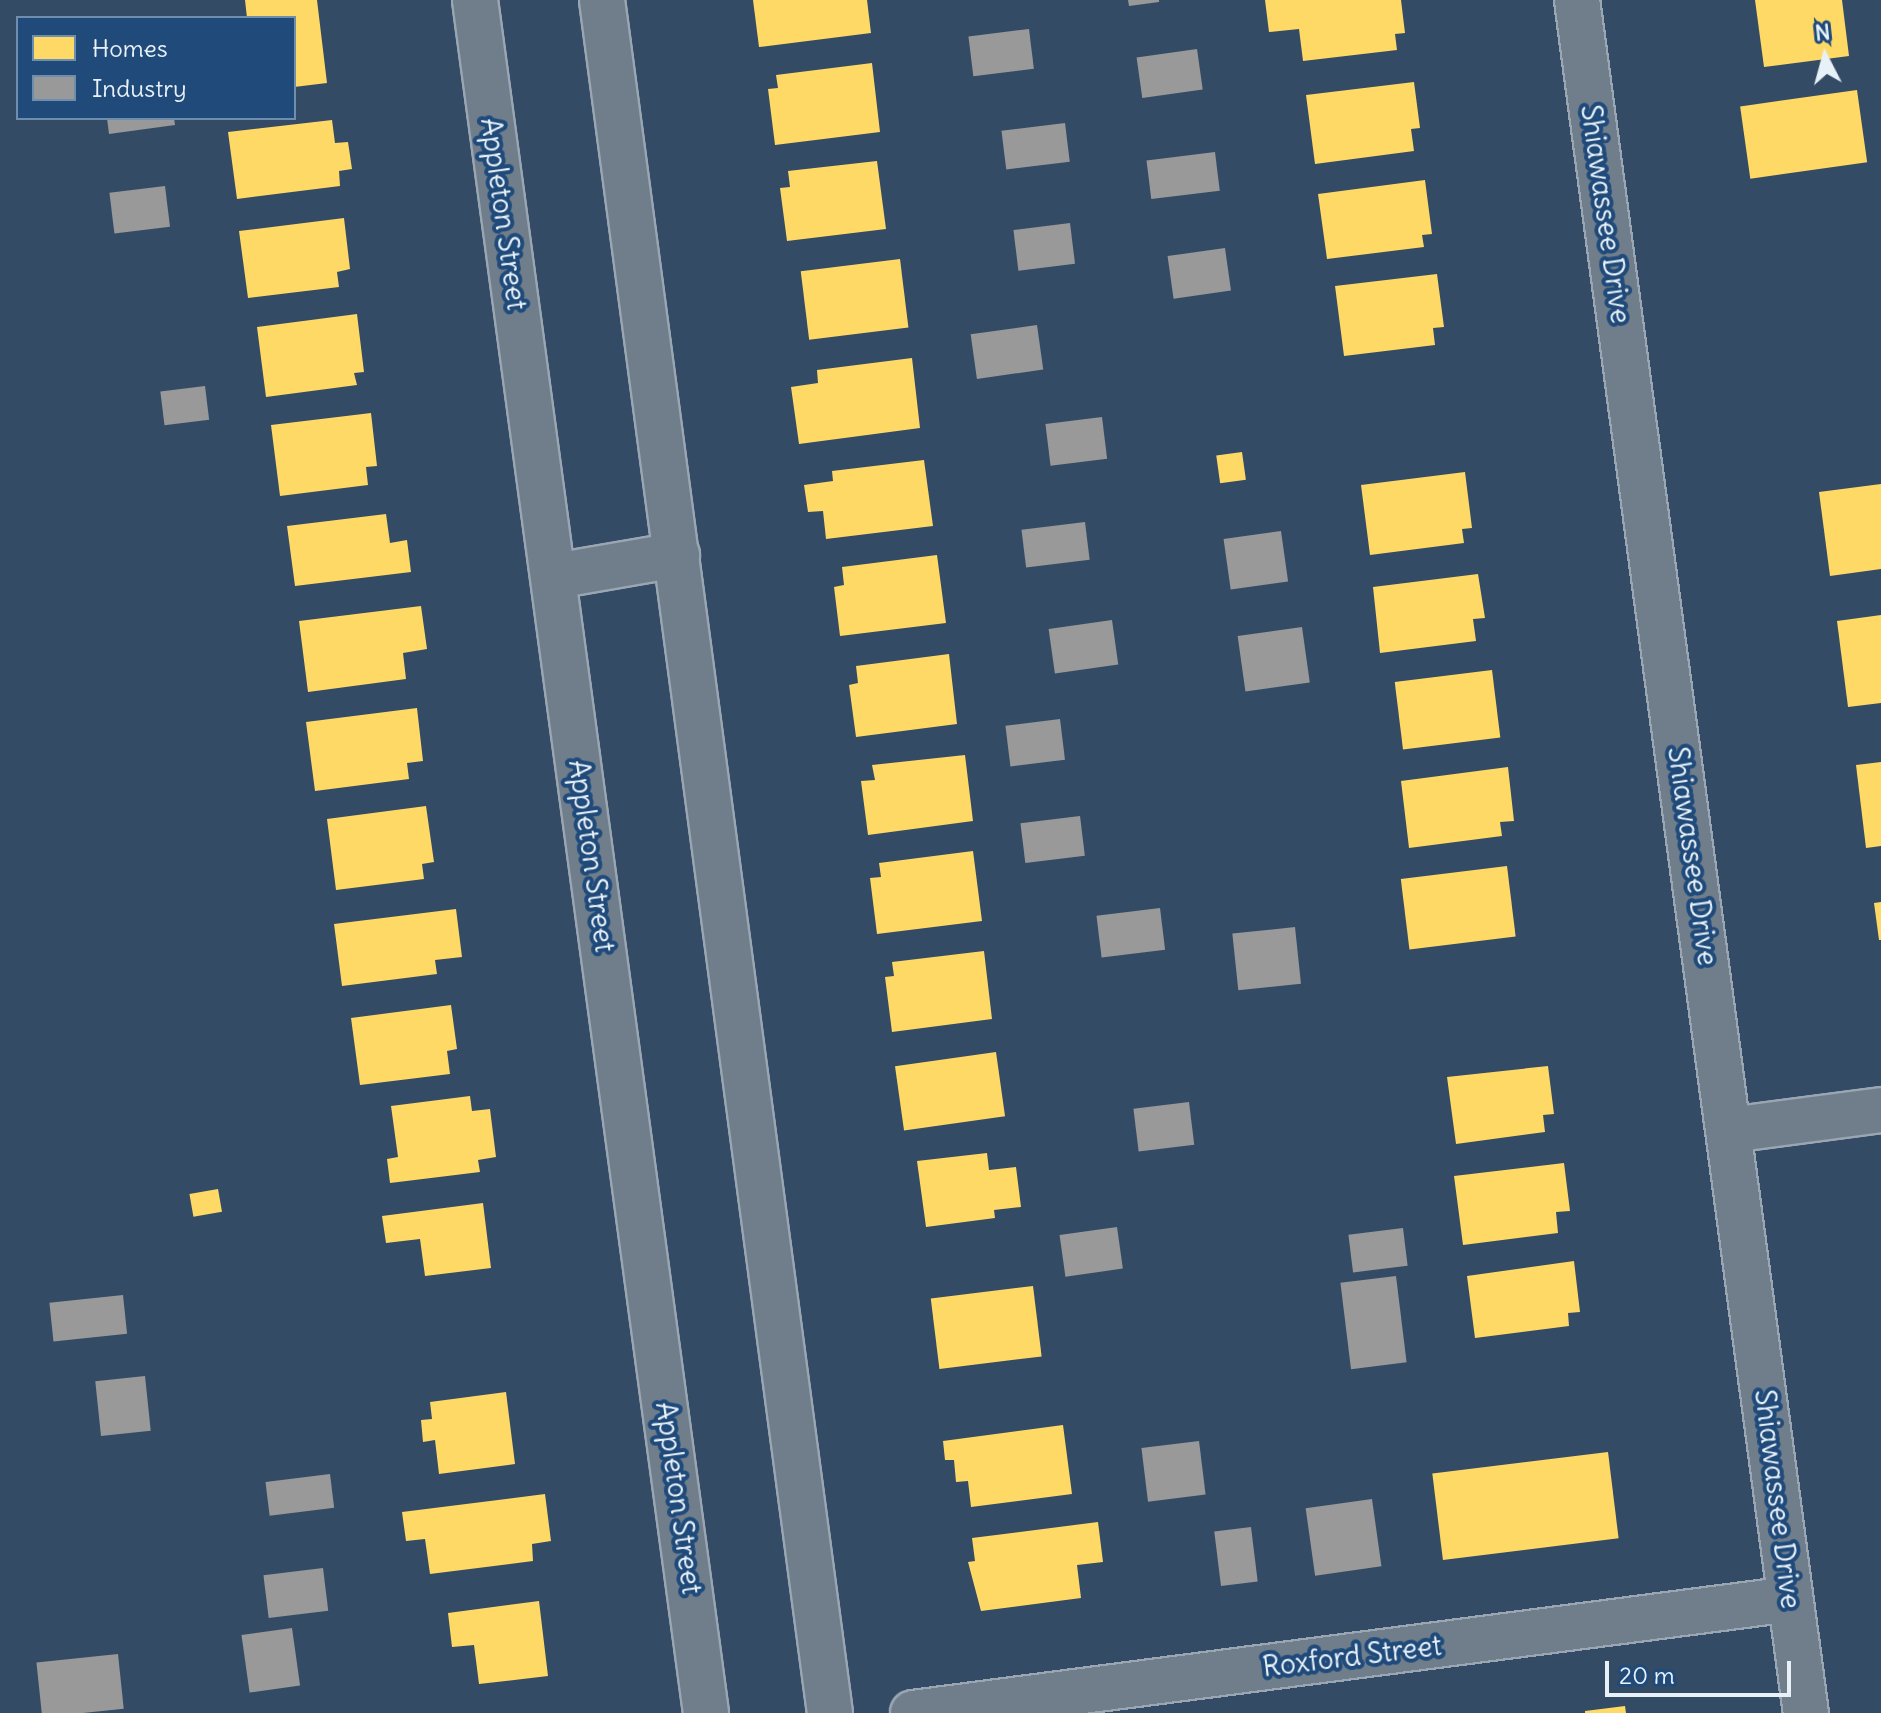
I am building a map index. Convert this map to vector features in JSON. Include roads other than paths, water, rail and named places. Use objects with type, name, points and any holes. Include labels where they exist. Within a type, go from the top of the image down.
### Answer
[{"type":"street","name":"Appleton Street","points":[[475,0],[706,1713]]},
{"type":"street","points":[[602,0],[830,1713]]},
{"type":"street","name":"Shiawassee Drive","points":[[1577,0],[1806,1713]]},
{"type":"street","points":[[555,576],[677,555]]},
{"type":"street","points":[[1730,1130],[1881,1110]]},
{"type":"street","name":"Roxford Street","points":[[913,1713],[1791,1599]]}]
